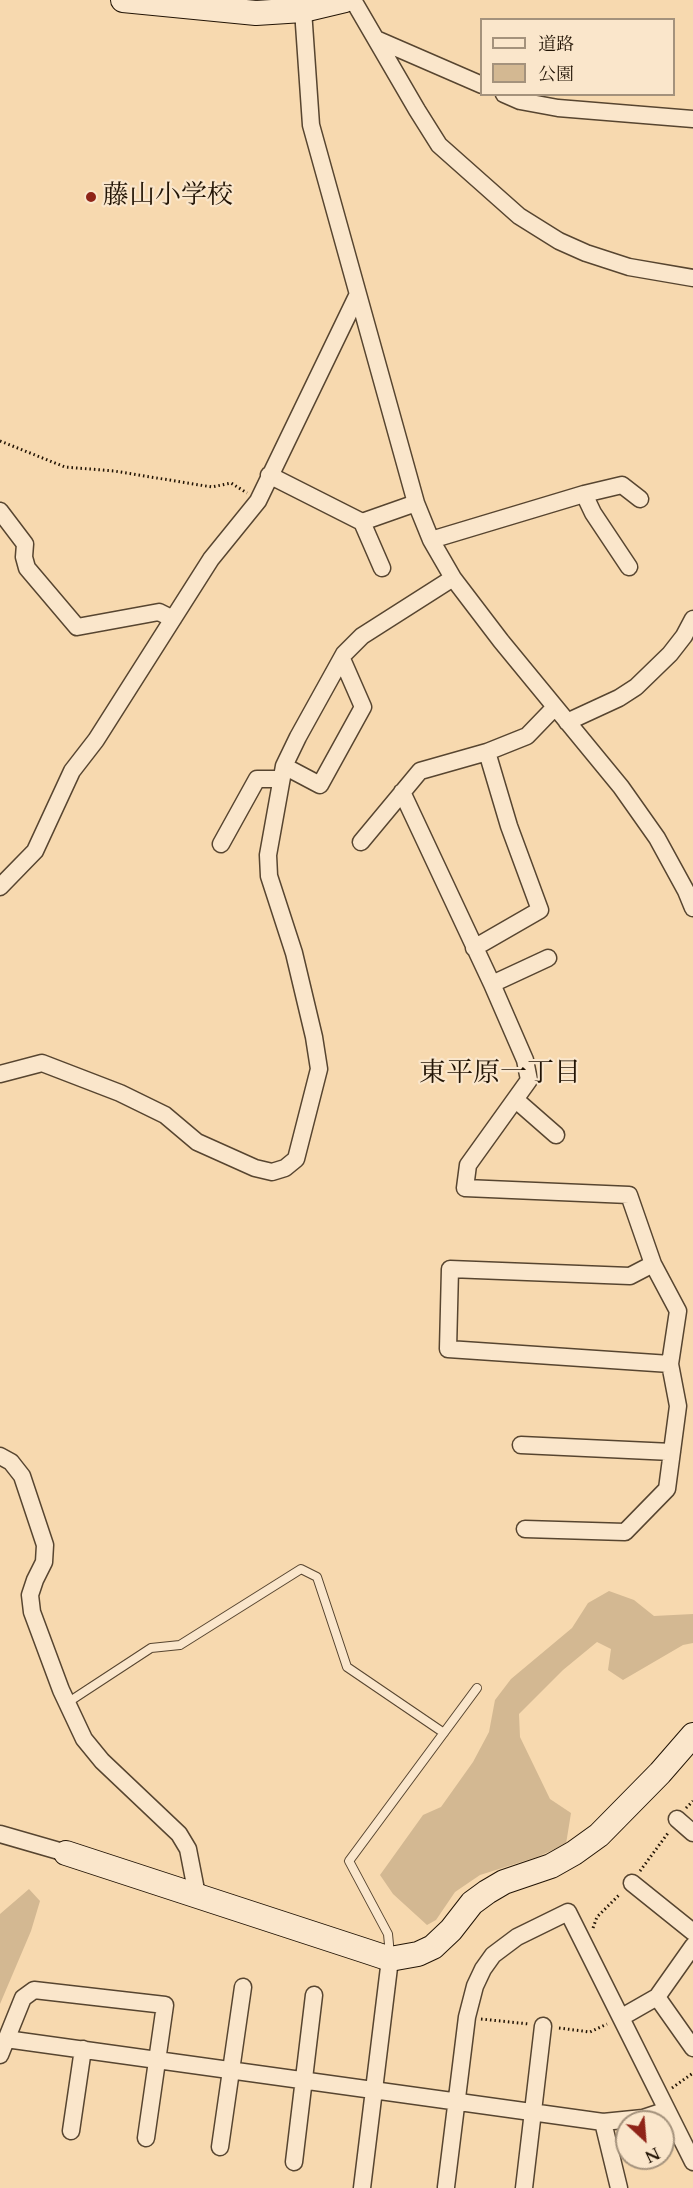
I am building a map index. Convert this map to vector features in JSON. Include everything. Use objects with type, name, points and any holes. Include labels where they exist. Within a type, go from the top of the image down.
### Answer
[{"type":"street","points":[[123,0],[256,13],[303,10],[345,0]]},
{"type":"street","points":[[353,0],[440,145],[519,216],[559,241],[586,253],[629,267],[693,278]]},
{"type":"street","points":[[303,10],[311,125],[416,502],[431,540],[453,578],[621,787],[657,838],[693,908]]},
{"type":"street","points":[[376,39],[480,84]]},
{"type":"street","points":[[509,96],[520,101],[558,108],[693,119]]},
{"type":"street","points":[[0,887],[35,851],[72,771],[96,740],[211,559],[258,501],[357,296]]},
{"type":"street","points":[[269,475],[362,522],[382,568]]},
{"type":"street","points":[[431,540],[584,494],[622,485],[640,499]]},
{"type":"street","points":[[584,494],[593,513],[629,567]]},
{"type":"street","points":[[362,522],[416,502]]},
{"type":"street","points":[[0,510],[25,544],[24,557],[27,568],[77,627],[159,612],[173,619]]},
{"type":"street","points":[[0,1074],[42,1063],[120,1093],[165,1115],[197,1142],[255,1168],[272,1172],[285,1168],[296,1159],[319,1069],[314,1037],[294,953],[269,876],[268,855],[283,772],[298,737],[342,659],[362,636],[453,578]]},
{"type":"street","points":[[567,722],[619,698],[636,687],[669,654],[684,636],[693,619]]},
{"type":"street","points":[[221,844],[257,779],[283,772],[320,785],[363,707],[342,659]]},
{"type":"street","points":[[360,842],[420,771],[488,752],[527,736],[555,707]]},
{"type":"street","points":[[474,948],[540,910],[509,826],[488,752]]},
{"type":"street","points":[[402,792],[492,984],[525,1060],[529,1080],[468,1165],[465,1188],[629,1195],[653,1264],[678,1311],[670,1364],[678,1406],[667,1489],[625,1532],[525,1529]]},
{"type":"street","points":[[492,984],[548,958]]},
{"type":"street","points":[[516,1100],[556,1135]]},
{"type":"street","points":[[653,1264],[630,1276],[450,1269],[448,1349],[670,1364]]},
{"type":"street","points":[[521,1445],[672,1452]]},
{"type":"street","points":[[0,1456],[11,1462],[22,1476],[45,1545],[44,1562],[30,1595],[32,1612],[67,1704],[84,1740],[102,1761],[179,1834],[188,1849],[197,1895]]},
{"type":"street","points":[[0,1834],[66,1853],[329,1941],[390,1959],[418,1954],[433,1947],[451,1930],[472,1903],[487,1892],[504,1882],[551,1866],[599,1835],[660,1773],[693,1735]]},
{"type":"street","points":[[677,1819],[693,1833]]},
{"type":"street","points":[[632,1883],[693,1932]]},
{"type":"street","points":[[446,2187],[467,2017],[475,1986],[483,1969],[494,1955],[517,1937],[568,1912],[667,2110]]},
{"type":"street","points":[[622,2017],[657,1997],[693,1947]]},
{"type":"street","points":[[362,2188],[390,1959]]},
{"type":"street","points":[[220,2147],[243,1987]]},
{"type":"street","points":[[146,2138],[157,2060],[165,2005],[34,1990],[23,1998],[3,2047],[83,2049],[157,2060],[304,2079],[456,2103],[603,2122],[615,2121]]},
{"type":"street","points":[[294,2162],[314,1995]]},
{"type":"street","points":[[657,1997],[693,2048]]},
{"type":"street","points":[[524,2188],[543,2026]]},
{"type":"street","points":[[71,2131],[83,2049]]},
{"type":"street","points":[[603,2122],[619,2188]]},
{"type":"street","points":[[675,2126],[693,2162]]},
{"type":"lane","points":[[67,1704],[151,1647],[180,1645],[301,1569],[317,1577],[347,1667],[444,1733]]},
{"type":"lane","points":[[390,1959],[388,1934],[349,1861],[477,1689]]},
{"type":"path","points":[[0,441],[66,467],[114,471],[212,487],[231,483],[258,501]]},
{"type":"path","points":[[659,2094],[674,2087],[693,2073]]},
{"type":"green space","points":[[609,1591],[634,1600],[654,1616],[693,1614],[693,1643],[683,1645],[623,1680],[608,1670],[611,1649],[597,1642],[563,1670],[519,1714],[520,1737],[550,1799],[571,1813],[566,1844],[537,1857],[480,1875],[455,1892],[436,1920],[427,1925],[393,1894],[380,1875],[423,1815],[441,1807],[473,1762],[489,1732],[495,1700],[511,1679],[572,1628],[588,1603]]},
{"type":"green space","points":[[29,1889],[40,1901],[31,1931],[0,2004],[0,1914]]},
{"type":"place","name":"藤山小学校","points":[[91,197]]},
{"type":"district","name":"東平原一丁目","points":[[500,1075]]}]
